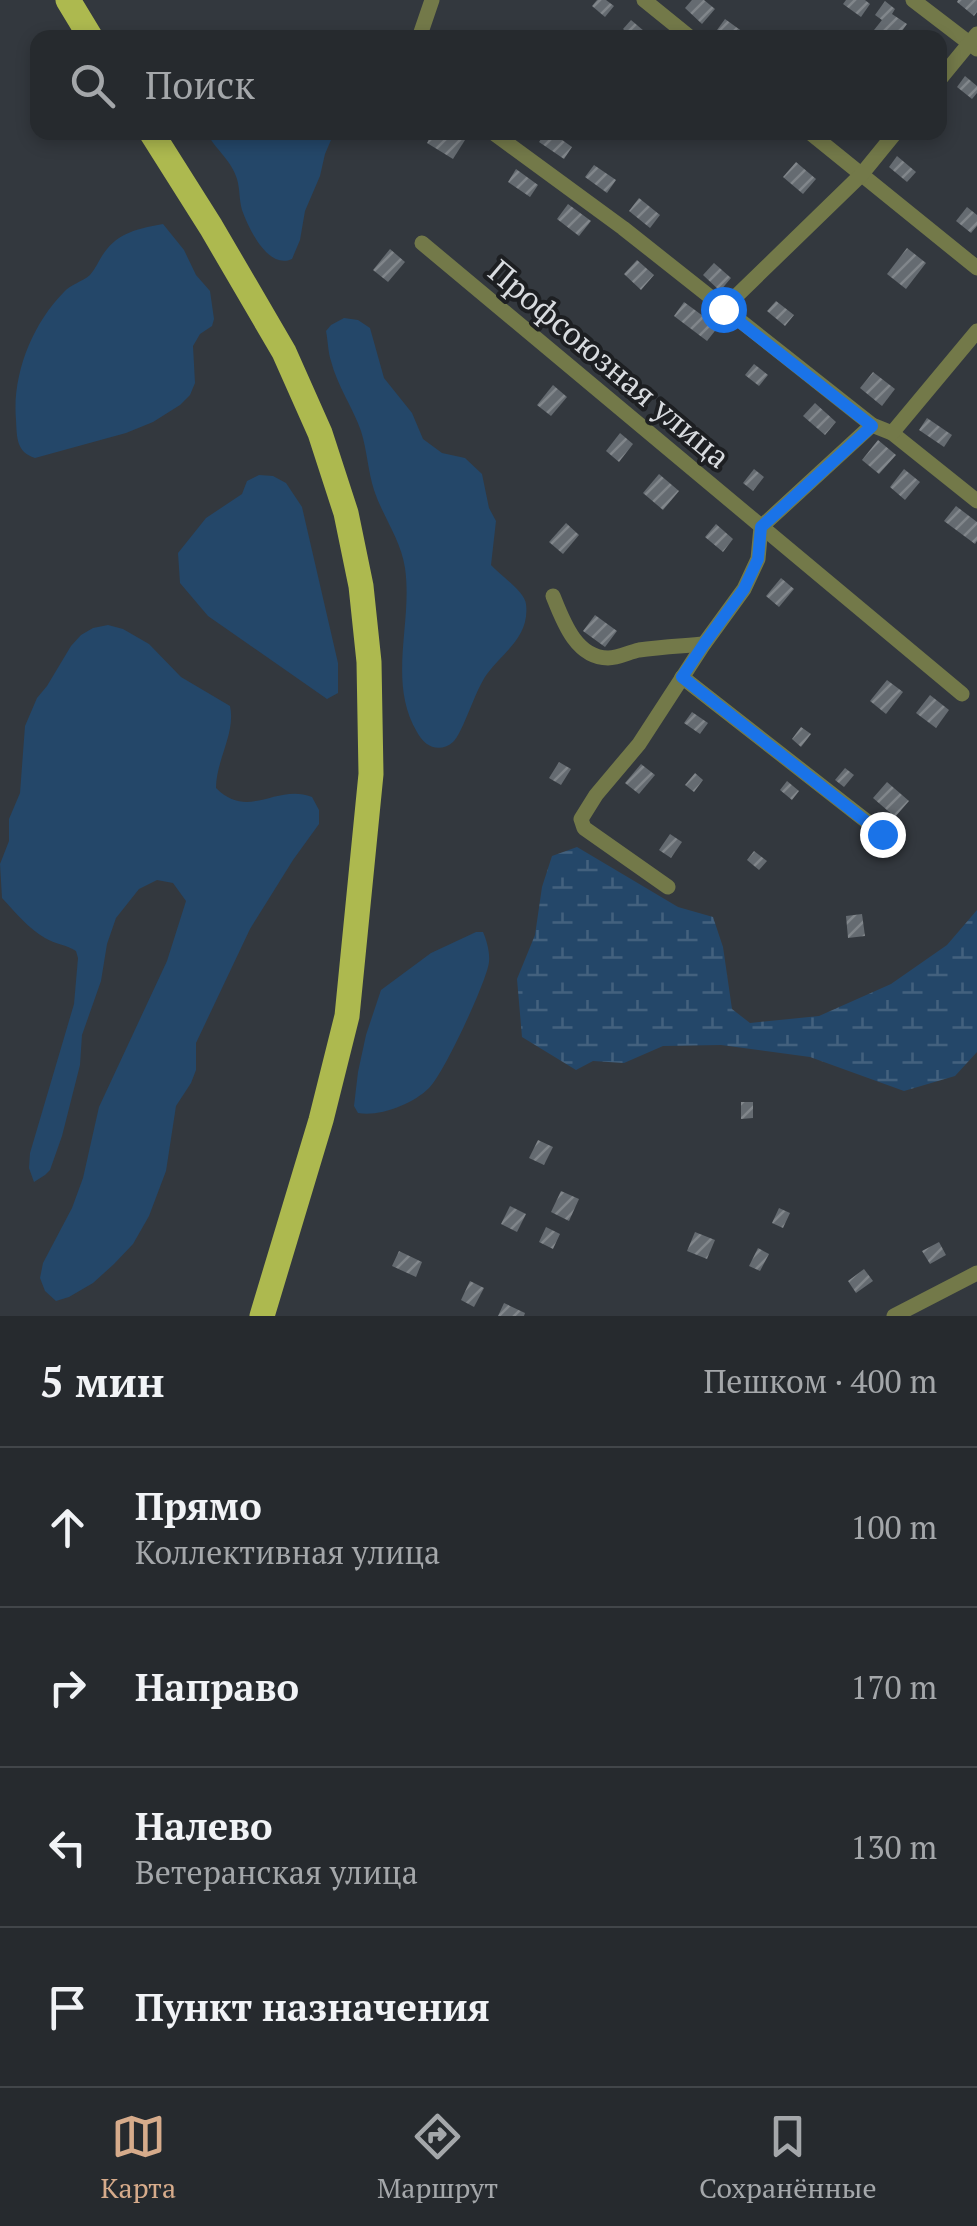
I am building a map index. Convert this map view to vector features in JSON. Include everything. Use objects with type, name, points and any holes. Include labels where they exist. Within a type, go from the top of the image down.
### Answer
[{"type":"main road","points":[[68,0],[86,30]]},
{"type":"main road","points":[[156,140],[284,352],[320,432],[346,513],[361,586],[369,662],[371,774],[347,1016],[321,1120],[262,1316]]},
{"type":"street","points":[[423,30],[432,0]]},
{"type":"street","points":[[644,0],[681,30]]},
{"type":"street","points":[[913,0],[974,42],[947,71]]},
{"type":"street","points":[[503,140],[622,228],[872,426],[892,434],[977,501]]},
{"type":"street","points":[[819,140],[977,268]]},
{"type":"street","points":[[723,309],[861,175],[889,140]]},
{"type":"street","name":"Профсоюзная улица","points":[[422,243],[962,694]]},
{"type":"street","points":[[892,434],[977,331]]},
{"type":"street","points":[[668,887],[584,828],[581,819],[596,794],[639,744],[744,589],[758,559],[761,527],[872,426]]},
{"type":"street","points":[[553,596],[572,636],[595,656],[612,658],[637,650],[704,644]]},
{"type":"street","points":[[682,677],[882,834]]},
{"type":"street","points":[[894,1316],[977,1273]]},
{"type":"green space","points":[[211,140],[331,140],[292,259],[275,259],[261,246],[242,210],[235,173]]},
{"type":"green space","points":[[163,224],[210,291],[214,319],[193,346],[195,383],[190,395],[153,422],[126,433],[35,458],[29,455],[17,438],[17,386],[42,319],[67,289],[90,275],[119,238]]},
{"type":"green space","points":[[344,318],[358,320],[370,328],[384,378],[412,413],[423,439],[442,453],[465,458],[482,474],[496,521],[491,565],[525,599],[526,616],[520,635],[487,674],[457,737],[448,746],[428,744],[408,713],[402,672],[405,568],[374,490],[361,431],[330,358],[326,331]]},
{"type":"green space","points":[[259,475],[273,476],[286,483],[302,507],[338,663],[338,693],[327,699],[208,616],[180,583],[178,553],[206,518],[242,494],[247,481]]},
{"type":"green space","points":[[108,625],[149,644],[181,677],[230,706],[230,726],[216,788],[240,801],[286,794],[312,797],[319,810],[319,824],[250,929],[196,1043],[196,1070],[176,1106],[166,1171],[149,1216],[133,1244],[114,1264],[93,1283],[56,1301],[45,1291],[40,1278],[43,1263],[72,1208],[99,1107],[167,961],[186,901],[173,883],[157,880],[139,889],[116,918],[101,981],[82,1035],[80,1065],[62,1136],[50,1170],[34,1182],[29,1168],[30,1153],[74,1004],[78,958],[76,951],[33,930],[2,898],[0,864],[9,841],[9,819],[20,793],[25,726],[37,698],[81,635]]},
{"type":"green space","points":[[577,847],[678,907],[713,917],[723,947],[732,1009],[750,1023],[819,1016],[891,984],[947,945],[977,910],[977,1052],[955,1076],[904,1091],[810,1057],[721,1045],[663,1046],[624,1063],[593,1061],[576,1070],[522,1037],[517,979],[535,935],[542,887],[552,856]]},
{"type":"green space","points":[[483,932],[487,943],[486,972],[436,1080],[405,1104],[376,1113],[358,1113],[354,1106],[358,1072],[381,990],[431,953]]},
{"type":"building","points":[[597,0],[614,6],[605,17],[592,6]]},
{"type":"building","points":[[692,0],[704,0],[715,9],[702,24],[685,8]]},
{"type":"building","points":[[846,0],[865,0],[870,4],[861,17],[843,4]]},
{"type":"building","points":[[977,0],[974,16],[957,2]]},
{"type":"building","points":[[885,1],[895,9],[892,14],[907,24],[903,30],[874,30],[882,20],[875,15]]},
{"type":"building","points":[[725,19],[740,30],[717,30]]},
{"type":"building","points":[[631,20],[643,30],[624,30]]},
{"type":"building","points":[[965,76],[977,86],[972,99],[957,87]]},
{"type":"building","points":[[429,140],[465,140],[453,159],[427,143]]},
{"type":"building","points":[[562,140],[572,147],[564,159],[539,142]]},
{"type":"building","points":[[897,156],[916,172],[907,182],[889,167]]},
{"type":"building","points":[[796,162],[816,179],[803,194],[783,177]]},
{"type":"building","points":[[594,165],[616,180],[607,193],[585,177]]},
{"type":"building","points":[[516,169],[538,185],[530,197],[508,182]]},
{"type":"building","points":[[639,198],[660,215],[650,228],[629,211]]},
{"type":"building","points":[[568,204],[591,221],[579,236],[557,219]]},
{"type":"building","points":[[967,207],[977,215],[977,226],[971,233],[956,221]]},
{"type":"building","points":[[907,248],[926,263],[906,289],[887,274]]},
{"type":"building","points":[[390,249],[405,262],[388,282],[373,270]]},
{"type":"building","points":[[637,260],[654,275],[641,290],[624,274]]},
{"type":"building","points":[[714,263],[731,278],[720,291],[703,275]]},
{"type":"building","points":[[776,301],[794,315],[785,326],[767,311]]},
{"type":"building","points":[[684,302],[718,327],[707,341],[674,316]]},
{"type":"building","points":[[754,364],[768,375],[759,386],[745,375]]},
{"type":"building","points":[[873,372],[895,389],[882,406],[860,388]]},
{"type":"building","points":[[553,385],[567,397],[551,416],[537,405]]},
{"type":"building","points":[[815,403],[836,422],[825,435],[803,416]]},
{"type":"building","points":[[927,418],[952,435],[944,447],[919,430]]},
{"type":"building","points":[[620,433],[633,444],[619,462],[606,451]]},
{"type":"building","points":[[878,440],[896,455],[879,474],[862,460]]},
{"type":"building","points":[[754,469],[764,477],[753,491],[743,483]]},
{"type":"building","points":[[904,469],[920,482],[905,500],[890,487]]},
{"type":"building","points":[[659,474],[679,491],[663,510],[643,493]]},
{"type":"building","points":[[956,506],[977,522],[975,544],[944,521]]},
{"type":"building","points":[[566,523],[579,535],[563,554],[549,542]]},
{"type":"building","points":[[716,524],[733,539],[723,552],[705,537]]},
{"type":"building","points":[[781,578],[794,589],[779,607],[766,596]]},
{"type":"building","points":[[595,615],[617,631],[605,647],[583,631]]},
{"type":"building","points":[[887,680],[903,692],[886,714],[870,701]]},
{"type":"building","points":[[930,695],[949,710],[936,728],[916,713]]},
{"type":"building","points":[[692,712],[708,723],[700,734],[684,723]]},
{"type":"building","points":[[801,727],[811,734],[801,747],[792,739]]},
{"type":"building","points":[[559,762],[571,769],[561,785],[549,778]]},
{"type":"building","points":[[641,764],[655,775],[639,794],[625,783]]},
{"type":"building","points":[[845,768],[854,775],[844,787],[835,780]]},
{"type":"building","points":[[695,773],[703,780],[694,792],[685,785]]},
{"type":"building","points":[[787,781],[799,791],[792,800],[780,790]]},
{"type":"building","points":[[887,782],[909,801],[895,817],[873,798]]},
{"type":"building","points":[[670,834],[682,842],[671,858],[659,850]]},
{"type":"building","points":[[754,851],[767,861],[759,870],[747,860]]},
{"type":"building","points":[[862,914],[865,936],[848,938],[846,916]]},
{"type":"building","points":[[741,1102],[753,1102],[753,1118],[741,1119]]},
{"type":"building","points":[[538,1140],[553,1147],[544,1165],[529,1158]]},
{"type":"building","points":[[561,1191],[579,1199],[569,1221],[551,1212]]},
{"type":"building","points":[[510,1206],[526,1214],[517,1232],[501,1224]]},
{"type":"building","points":[[779,1208],[790,1213],[783,1228],[772,1223]]},
{"type":"building","points":[[546,1227],[560,1234],[553,1249],[539,1242]]},
{"type":"building","points":[[695,1232],[715,1240],[707,1259],[687,1251]]},
{"type":"building","points":[[939,1242],[946,1255],[930,1264],[922,1251]]},
{"type":"building","points":[[758,1248],[769,1254],[760,1271],[749,1266]]},
{"type":"building","points":[[399,1251],[422,1262],[416,1277],[392,1266]]},
{"type":"building","points":[[864,1269],[873,1281],[856,1293],[848,1281]]},
{"type":"building","points":[[470,1281],[484,1288],[474,1307],[461,1300]]},
{"type":"building","points":[[504,1303],[525,1313],[524,1316],[498,1316]]},
{"type":"route","points":[[723,309],[872,426],[761,527],[758,559],[744,589],[682,677],[882,834]]}]
